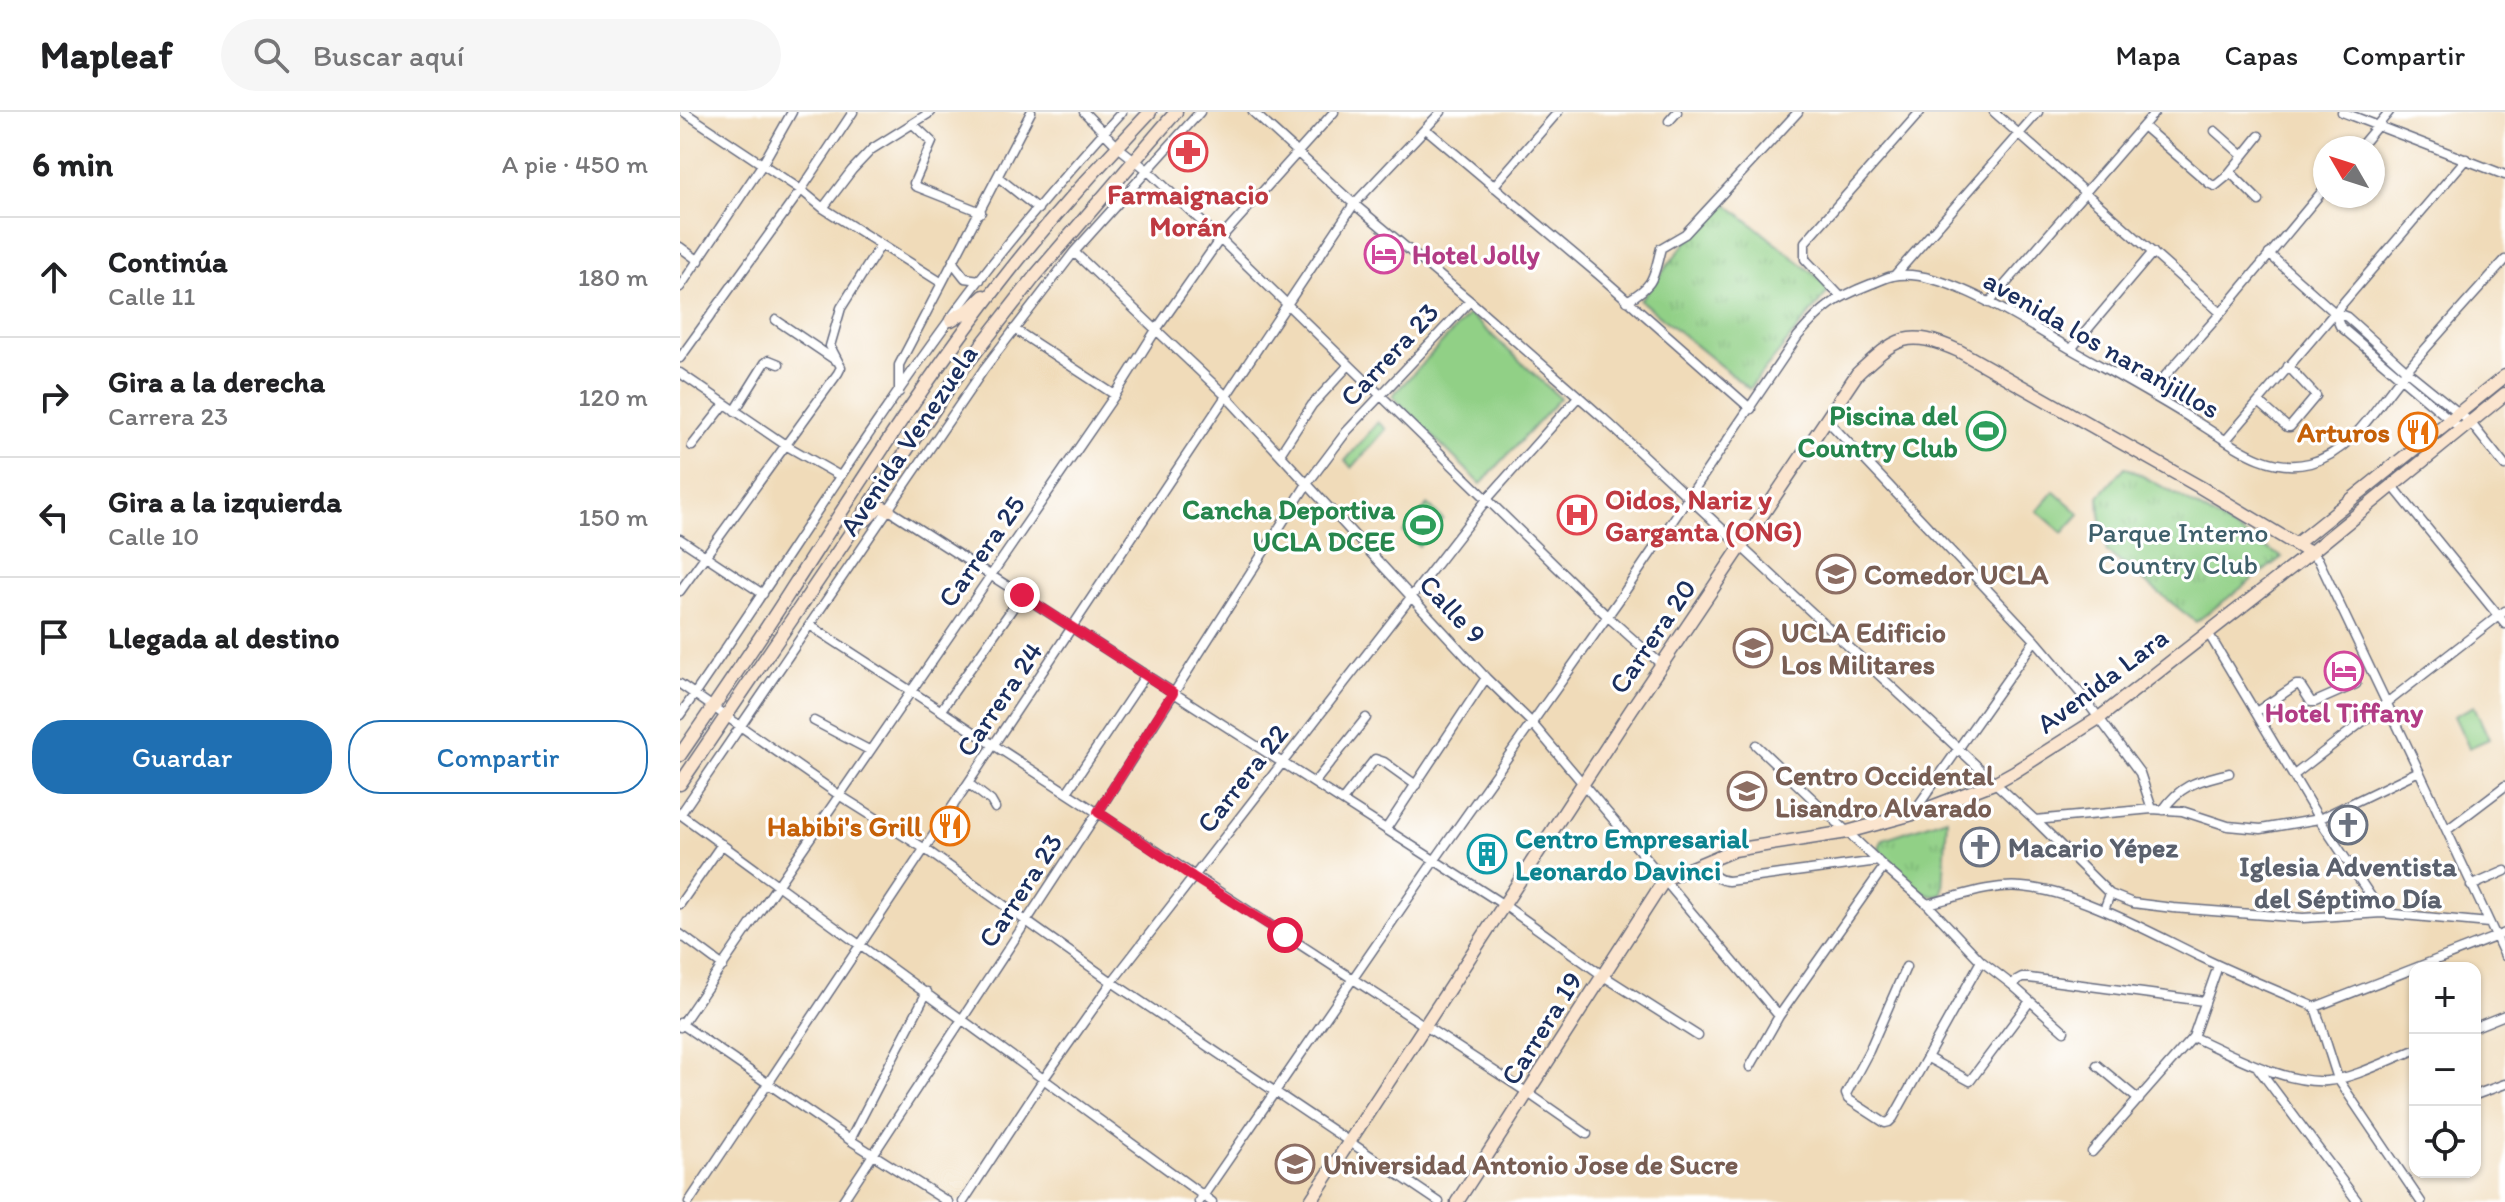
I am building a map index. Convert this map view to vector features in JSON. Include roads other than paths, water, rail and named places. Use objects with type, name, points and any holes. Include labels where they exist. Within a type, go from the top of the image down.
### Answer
[{"type":"street","points":[[684,112],[880,246],[944,280]]},
{"type":"street","points":[[680,287],[762,165],[792,112]]},
{"type":"street","points":[[680,358],[853,112]]},
{"type":"street","points":[[823,208],[872,149],[931,112]]},
{"type":"street","points":[[899,393],[899,365],[1031,112]]},
{"type":"street","points":[[1084,112],[1220,239],[1607,616],[1662,665]]},
{"type":"street","name":"Avenida Venezuela","points":[[680,715],[840,476],[980,280],[1122,112]]},
{"type":"street","name":"Avenida Venezuela","points":[[680,755],[890,437],[1007,276],[1071,198],[1150,112]]},
{"type":"street","name":"Avenida Venezuela","points":[[680,784],[955,379],[1036,275],[1176,112]]},
{"type":"street","name":"Avenida Venezuela","points":[[680,814],[984,369],[1074,252],[1200,112]]},
{"type":"street","points":[[1253,112],[1689,497],[1959,748],[2110,894],[2133,903],[2173,908],[2303,918],[2382,913],[2489,923]]},
{"type":"street","name":"Carrera 25","points":[[681,1025],[1220,239],[1334,112]]},
{"type":"street","name":"Carrera 24","points":[[691,1201],[1354,204],[1441,112]]},
{"type":"street","points":[[1493,187],[1558,112]]},
{"type":"street","points":[[1669,121],[1677,112]]},
{"type":"street","points":[[1627,301],[1650,283],[1656,273],[1661,248],[1685,234],[1798,112]]},
{"type":"street","points":[[1840,296],[1805,259],[1805,242],[1920,112]]},
{"type":"street","points":[[1994,112],[2221,313]]},
{"type":"street","points":[[1895,275],[2038,112]]},
{"type":"street","points":[[1989,303],[2155,112]]},
{"type":"street","points":[[2342,112],[2505,175]]},
{"type":"street","points":[[2369,136],[2389,112]]},
{"type":"street","points":[[914,125],[932,142],[915,186],[981,212]]},
{"type":"street","points":[[2143,126],[2215,186],[2259,136]]},
{"type":"street","points":[[1426,129],[1751,409]]},
{"type":"street","points":[[2215,131],[2243,156]]},
{"type":"street","points":[[2226,440],[2466,159]]},
{"type":"street","points":[[2230,172],[2259,201]]},
{"type":"street","points":[[998,177],[1038,209]]},
{"type":"street","points":[[2150,393],[2313,202]]},
{"type":"street","points":[[680,591],[838,373],[841,367],[830,346],[837,317],[880,246]]},
{"type":"street","points":[[680,247],[699,261]]},
{"type":"street","name":"Calle 9","points":[[1074,252],[1226,396],[1486,678],[1531,722],[1779,1016]]},
{"type":"street","points":[[2071,349],[2153,252]]},
{"type":"street","points":[[2269,254],[2334,312],[2340,326],[2469,427],[2505,466]]},
{"type":"street","name":"avenida los naranjillos","points":[[1205,1200],[1352,979],[1751,409],[1798,336],[1840,296],[1895,275],[1937,281],[1989,303],[2150,393],[2240,451],[2261,460],[2287,465],[2310,463],[2334,453],[2355,435],[2403,374],[2505,260]]},
{"type":"street","points":[[954,264],[965,278],[980,280]]},
{"type":"street","points":[[951,320],[970,309],[1007,276]]},
{"type":"street","name":"Carrera 23","points":[[842,1202],[1098,812],[1307,484],[1347,431],[1470,301]]},
{"type":"street","points":[[776,320],[838,362]]},
{"type":"street","points":[[1014,329],[1115,395]]},
{"type":"street","name":"Carrera 20","points":[[1310,1202],[1741,545],[1857,374],[1881,352],[1903,338],[1932,339],[1959,351],[2310,553]]},
{"type":"street","points":[[735,411],[765,363],[769,360],[779,364]]},
{"type":"street","points":[[1280,454],[1312,405],[1349,365]]},
{"type":"street","points":[[2259,402],[2287,427],[2301,415],[2316,394],[2288,366]]},
{"type":"street","points":[[680,373],[787,446],[840,476]]},
{"type":"street","points":[[2296,544],[2505,376]]},
{"type":"street","name":"Avenida Lara","points":[[1665,879],[1734,850],[1847,832],[1913,814],[1994,783],[2099,718],[2469,427],[2505,394]]},
{"type":"street","name":"Carrera 22","points":[[963,1202],[1112,982],[1488,498],[1578,397]]},
{"type":"street","points":[[692,446],[725,404]]},
{"type":"street","points":[[1826,419],[2035,640],[2140,773],[2152,809]]},
{"type":"street","points":[[2392,485],[2502,613],[2505,624]]},
{"type":"street","points":[[847,537],[856,532],[875,508],[883,505],[1504,905],[1602,975],[1698,1036]]},
{"type":"street","points":[[680,539],[763,594]]},
{"type":"street","points":[[2310,553],[2318,559],[2489,923],[2501,934],[2505,956]]},
{"type":"street","points":[[941,710],[1022,595]]},
{"type":"street","points":[[2294,775],[2502,613]]},
{"type":"street","points":[[811,626],[1587,1134]]},
{"type":"street","points":[[2207,631],[2319,819],[2382,913]]},
{"type":"street","points":[[1913,814],[2035,640]]},
{"type":"street","points":[[1067,792],[1145,676]]},
{"type":"street","points":[[1386,829],[1486,678]]},
{"type":"street","points":[[680,684],[839,795],[925,849],[1112,982],[1439,1202]]},
{"type":"street","points":[[2256,712],[2296,685],[2300,685],[2311,702],[2315,702],[2356,684]]},
{"type":"street","points":[[1314,783],[1366,718]]},
{"type":"street","points":[[814,721],[869,750]]},
{"type":"street","points":[[1756,745],[1927,904],[1981,961],[2064,1031]]},
{"type":"street","points":[[1342,801],[1375,759],[1416,785]]},
{"type":"street","points":[[2035,820],[2152,809],[2182,811],[2228,826],[2261,829],[2319,819],[2419,771]]},
{"type":"street","points":[[2163,810],[2172,797],[2191,784],[2229,773]]},
{"type":"street","points":[[969,784],[991,801],[995,808]]},
{"type":"street","points":[[2447,830],[2505,786]]},
{"type":"street","points":[[680,814],[927,992],[1205,1200]]},
{"type":"street","points":[[680,904],[722,844]]},
{"type":"street","points":[[1703,861],[1720,881],[1881,864]]},
{"type":"street","points":[[1750,1067],[1779,1016],[1881,864]]},
{"type":"street","points":[[2471,886],[2505,871]]},
{"type":"street","name":"Carrera 19","points":[[1457,1202],[1665,879]]},
{"type":"street","points":[[1927,904],[1976,890],[2021,887],[2049,892],[2104,910],[2218,966],[2315,1007],[2501,934]]},
{"type":"street","points":[[2104,910],[2110,894]]},
{"type":"street","points":[[680,934],[723,966]]},
{"type":"street","points":[[1906,967],[1869,1051],[1846,1094],[1848,1099],[1885,1123],[1889,1122],[1928,1058],[1981,961]]},
{"type":"street","points":[[2092,1152],[2193,1037],[2218,966]]},
{"type":"street","points":[[2011,984],[2029,978],[2204,1001]]},
{"type":"street","points":[[850,1140],[927,992]]},
{"type":"street","points":[[1928,1058],[1970,1081],[2030,1001]]},
{"type":"street","points":[[2315,1007],[2338,1079],[2421,1202]]},
{"type":"street","points":[[2481,1025],[2505,1015]]},
{"type":"street","points":[[681,1025],[850,1140],[948,1202]]},
{"type":"street","points":[[2193,1037],[2282,1075],[2324,1081],[2338,1079],[2409,1052]]},
{"type":"street","points":[[2097,1065],[2139,1100]]},
{"type":"street","points":[[2257,1066],[2358,1202]]},
{"type":"street","points":[[2481,1093],[2505,1084]]},
{"type":"street","points":[[680,1193],[691,1201]]},
{"type":"water","name":"Piscina del Country Club","points":[[1978,417],[2003,435],[1994,446],[1969,428]]},
{"type":"place","name":"Farmaignacio Morán","points":[[1188,152]]},
{"type":"place","name":"Hotel Jolly","points":[[1384,254]]},
{"type":"place","name":"Piscina del Country Club","points":[[1986,431]]},
{"type":"place","name":"Arturos","points":[[2418,432]]},
{"type":"place","name":"Oidos, Nariz y Garganta (ONG)","points":[[1577,515]]},
{"type":"place","name":"Cancha Deportiva UCLA DCEE","points":[[1423,525]]},
{"type":"place","name":"Comedor UCLA","points":[[1836,574]]},
{"type":"place","name":"UCLA Edificio Los Militares","points":[[1753,648]]},
{"type":"place","name":"Hotel Tiffany","points":[[2344,671]]},
{"type":"place","name":"Centro Occidental Lisandro Alvarado","points":[[1747,791]]},
{"type":"place","name":"Iglesia Adventista del Séptimo Día","points":[[2348,825]]},
{"type":"place","name":"Habibi's Grill","points":[[950,826]]},
{"type":"place","name":"Macario Yépez","points":[[1980,847]]},
{"type":"place","name":"Centro Empresarial Leonardo Davinci","points":[[1487,854]]},
{"type":"place","name":"Universidad Antonio Jose de Sucre","points":[[1295,1164]]},
{"type":"park label","name":"Parque Interno Country Club","points":[[2178,548]]}]
